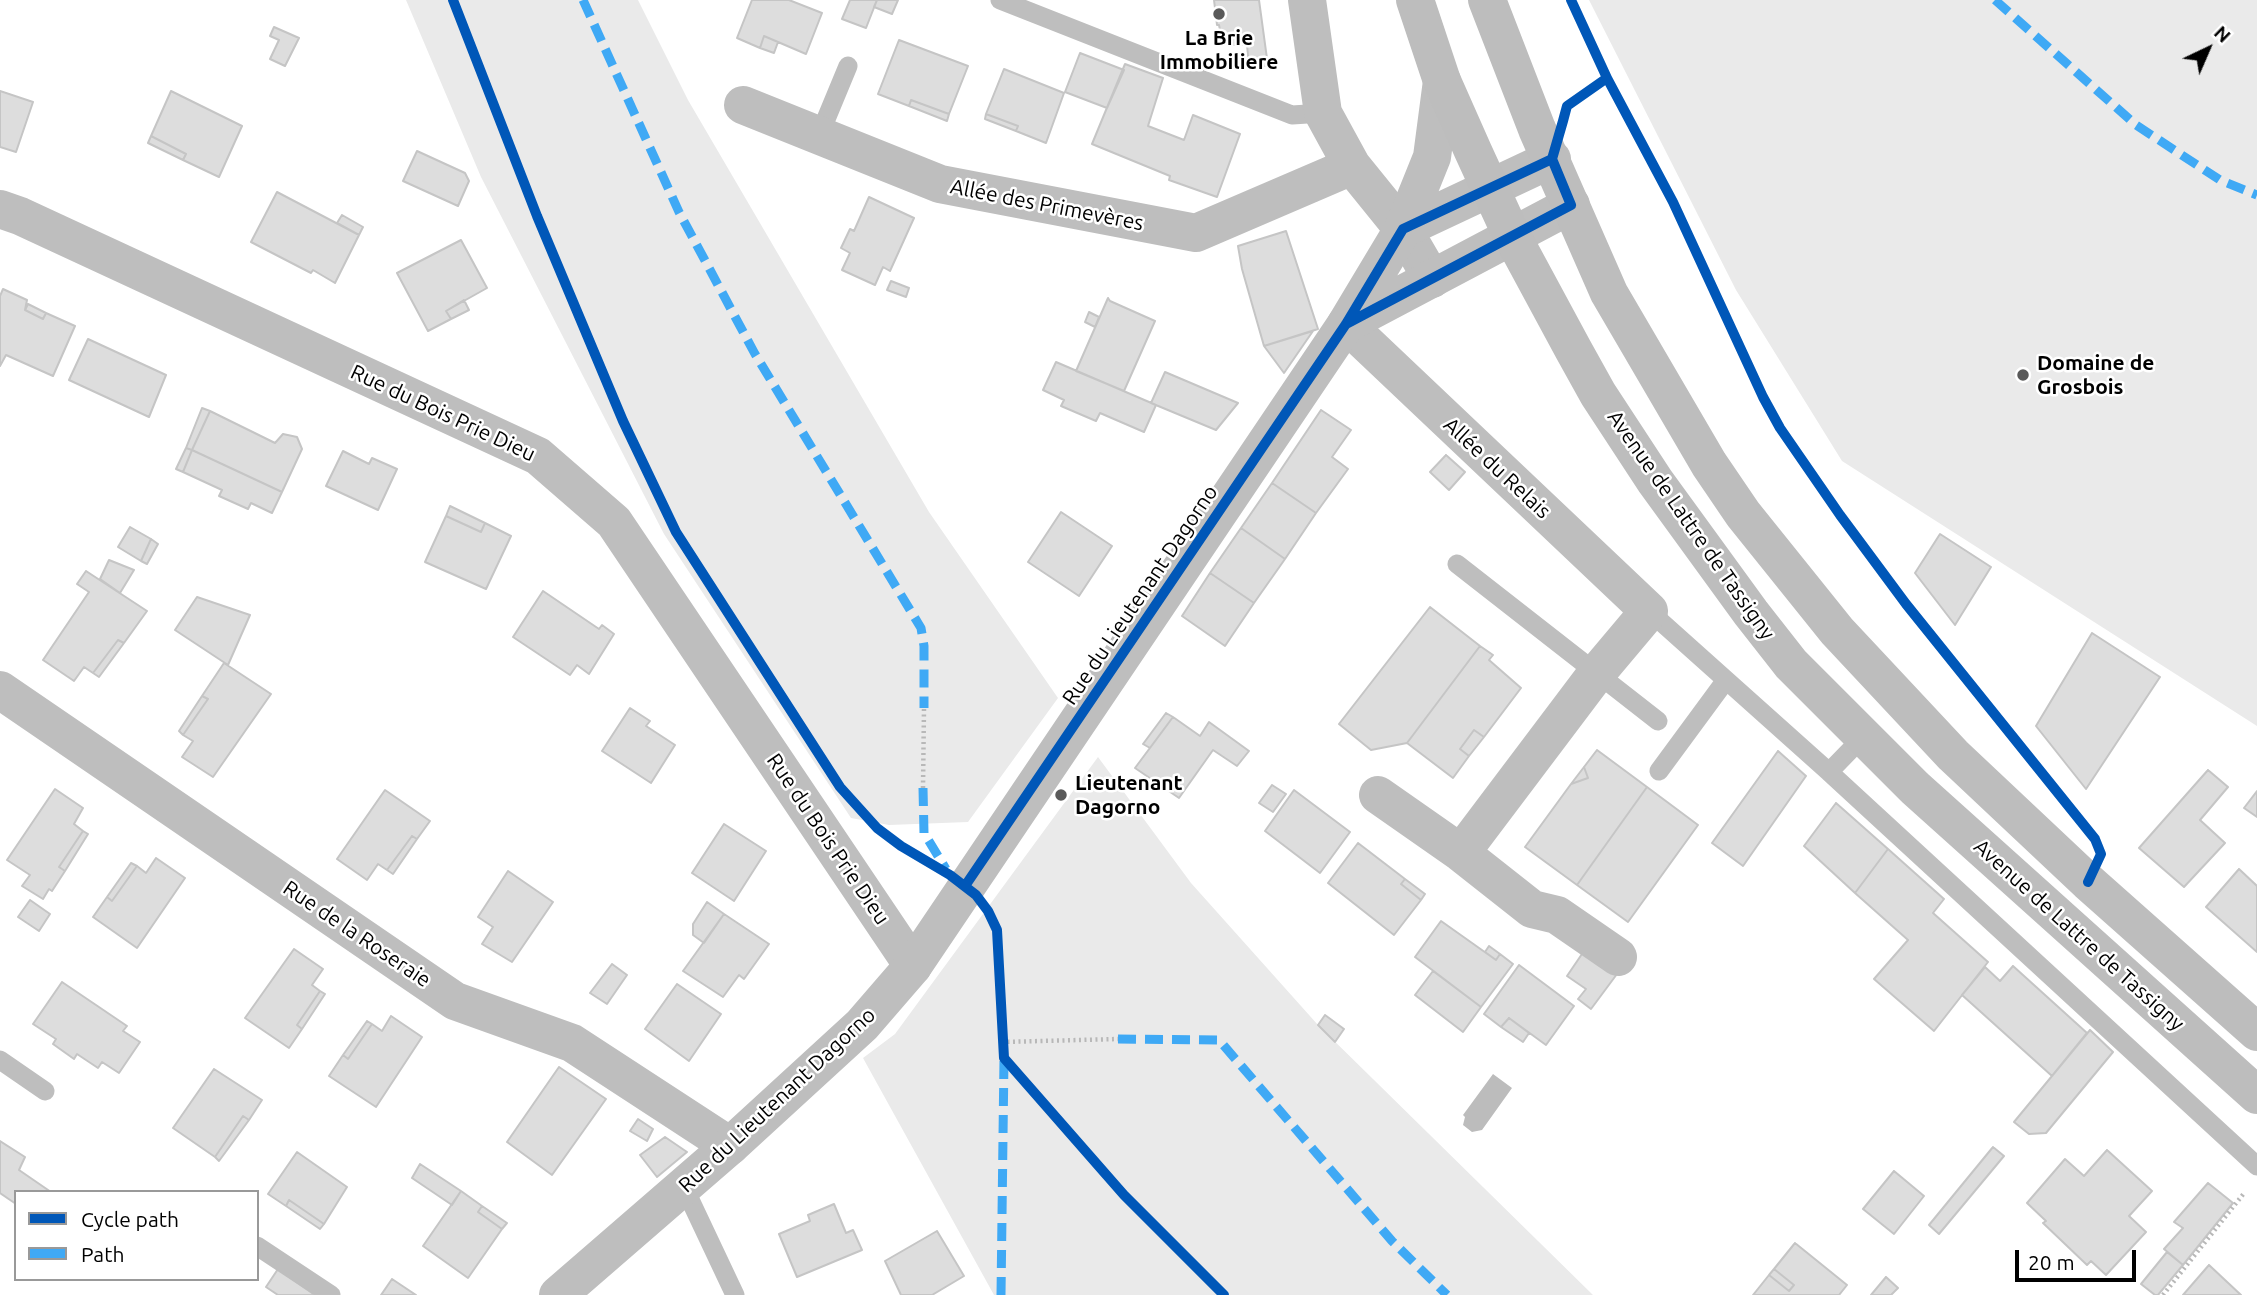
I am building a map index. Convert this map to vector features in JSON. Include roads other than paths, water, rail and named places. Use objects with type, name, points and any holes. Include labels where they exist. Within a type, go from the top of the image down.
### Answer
[{"type":"main road","name":"Avenue de Lattre de Tassigny","points":[[1415,0],[1442,81],[1512,236],[1598,394],[1701,547],[1791,664],[1863,737],[1924,796],[2257,1095]]},
{"type":"main road","points":[[1487,0],[1537,129],[1608,293],[1709,464],[1784,569],[1837,631],[1953,755],[2088,882],[2257,1032]]},
{"type":"street","points":[[1307,0],[1323,113],[1352,166],[1403,229],[1432,279]]},
{"type":"street","name":"Rue du Lieutenant Dagorno","points":[[558,1295],[730,1146],[862,1025],[913,966],[1346,324],[1403,229],[1432,157],[1442,81]]},
{"type":"street","name":"Allée des Primevères","points":[[743,105],[940,184],[1196,233],[1352,166]]},
{"type":"street","points":[[1403,229],[1552,159]]},
{"type":"street","points":[[1346,324],[1571,205]]},
{"type":"street","name":"Rue du Bois Prie Dieu","points":[[0,209],[33,221],[538,456],[614,522],[913,966]]},
{"type":"street","name":"Allée du Relais","points":[[1346,324],[1649,611]]},
{"type":"street","points":[[1461,853],[1596,674],[1649,611]]},
{"type":"street","name":"Rue de la Roseraie","points":[[0,690],[455,1001],[572,1043],[730,1146]]},
{"type":"street","points":[[1378,795],[1461,853],[1532,909],[1557,915],[1618,957]]},
{"type":"lane","points":[[1000,0],[1292,115],[1323,113]]},
{"type":"lane","points":[[820,136],[848,66]]},
{"type":"lane","points":[[1457,564],[1658,721]]},
{"type":"lane","name":"Allée du Relais","points":[[1649,611],[1829,772],[2257,1166]]},
{"type":"lane","points":[[1659,771],[1726,680]]},
{"type":"lane","points":[[1829,772],[1863,737]]},
{"type":"lane","points":[[0,1060],[45,1091]]},
{"type":"lane","points":[[684,1186],[735,1295]]},
{"type":"lane","points":[[259,1247],[331,1295]]},
{"type":"place","name":"La Brie Immobiliere","points":[[1219,14]]},
{"type":"place","name":"Domaine de Grosbois","points":[[2023,375]]},
{"type":"place","name":"Lieutenant Dagorno","points":[[1061,795]]}]
